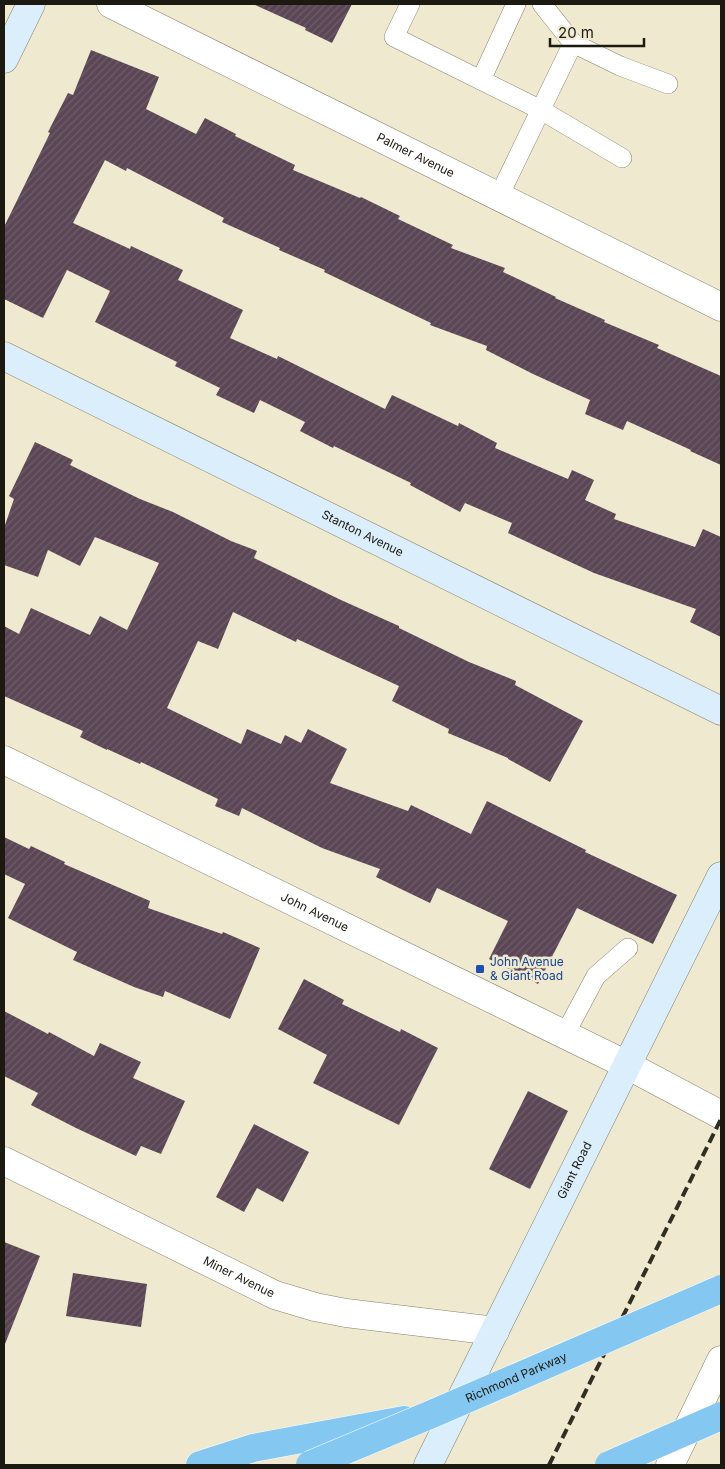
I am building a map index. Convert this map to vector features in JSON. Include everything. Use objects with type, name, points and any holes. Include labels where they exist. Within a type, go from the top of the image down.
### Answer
[{"type":"highway","name":"Richmond Parkway","points":[[310,1465],[721,1288]]},
{"type":"highway","points":[[200,1465],[253,1448],[432,1414]]},
{"type":"highway","points":[[609,1465],[721,1416]]},
{"type":"street","points":[[4,59],[31,4]]},
{"type":"street","name":"Palmer Avenue","points":[[111,4],[721,307]]},
{"type":"street","name":"Stanton Avenue","points":[[4,356],[721,711]]},
{"type":"street","name":"John Avenue","points":[[4,760],[565,1034],[721,1115]]},
{"type":"street","name":"Giant Road","points":[[428,1465],[721,876]]},
{"type":"street","name":"Miner Avenue","points":[[4,1160],[275,1295],[315,1307],[495,1331]]},
{"type":"street","points":[[670,1465],[721,1360]]},
{"type":"lane","points":[[410,4],[394,37],[541,110],[622,158]]},
{"type":"lane","points":[[481,80],[516,4]]},
{"type":"lane","points":[[542,4],[573,43],[620,66],[668,84]]},
{"type":"lane","points":[[499,196],[573,43]]},
{"type":"lane","points":[[565,1034],[596,976],[628,948]]},
{"type":"building","points":[[253,4],[352,4],[332,43],[305,30],[306,28]]},
{"type":"building","points":[[91,50],[159,77],[146,109],[196,134],[205,118],[236,134],[235,136],[295,165],[293,170],[361,197],[400,216],[398,219],[453,245],[451,248],[505,268],[503,272],[605,320],[604,322],[659,345],[657,348],[721,376],[721,465],[627,421],[623,430],[585,414],[590,400],[486,350],[487,346],[430,325],[431,323],[324,272],[325,270],[222,222],[224,218],[127,168],[126,171],[105,160],[73,223],[130,249],[131,246],[183,270],[178,280],[243,310],[230,338],[277,359],[278,356],[385,409],[392,395],[458,426],[459,423],[497,443],[495,448],[568,479],[572,470],[594,480],[585,500],[616,514],[614,519],[695,547],[703,529],[721,537],[721,637],[690,622],[696,609],[594,573],[508,533],[512,523],[465,503],[460,512],[410,485],[411,483],[300,431],[305,422],[260,400],[254,413],[216,395],[220,388],[175,366],[177,362],[95,322],[110,291],[67,270],[43,318],[4,299],[4,227],[68,93],[73,95]]},
{"type":"building","points":[[35,442],[73,460],[70,465],[231,541],[257,551],[254,558],[399,626],[399,628],[469,662],[516,681],[515,685],[583,721],[550,782],[508,758],[448,733],[449,729],[392,701],[399,686],[297,639],[296,642],[233,612],[218,649],[198,641],[167,708],[241,744],[247,729],[281,744],[285,735],[301,743],[308,729],[347,749],[330,783],[408,811],[411,805],[471,834],[487,801],[586,850],[585,852],[677,895],[653,944],[577,908],[538,984],[489,959],[508,921],[437,888],[430,903],[376,877],[380,869],[322,848],[242,808],[239,816],[215,806],[218,799],[141,762],[140,764],[107,750],[80,737],[83,731],[4,696],[4,626],[19,634],[31,608],[90,635],[100,616],[127,630],[159,563],[95,537],[80,566],[48,550],[38,577],[4,565],[4,528],[14,499],[9,496]]},
{"type":"building","points":[[4,837],[29,849],[31,846],[65,862],[64,864],[150,901],[148,908],[222,934],[223,932],[260,948],[230,1019],[165,991],[163,997],[134,987],[73,960],[77,952],[8,918],[25,884],[4,874]]},
{"type":"building","points":[[304,979],[344,1000],[342,1004],[400,1032],[401,1029],[438,1048],[399,1125],[313,1083],[327,1055],[278,1029]]},
{"type":"building","points":[[4,1011],[94,1056],[100,1043],[141,1062],[133,1078],[185,1101],[161,1154],[141,1146],[136,1156],[31,1105],[38,1093],[4,1076]]},
{"type":"building","points":[[528,1091],[568,1111],[530,1189],[489,1169]]},
{"type":"building","points":[[254,1124],[309,1152],[283,1202],[257,1188],[244,1212],[216,1197]]},
{"type":"building","points":[[4,1242],[40,1256],[5,1344],[4,1344]]},
{"type":"building","points":[[73,1273],[147,1284],[141,1327],[66,1316]]},
{"type":"railway","points":[[549,1465],[721,1119]]},
{"type":"place","name":"John Avenue & Giant Road","points":[[480,969]]}]
